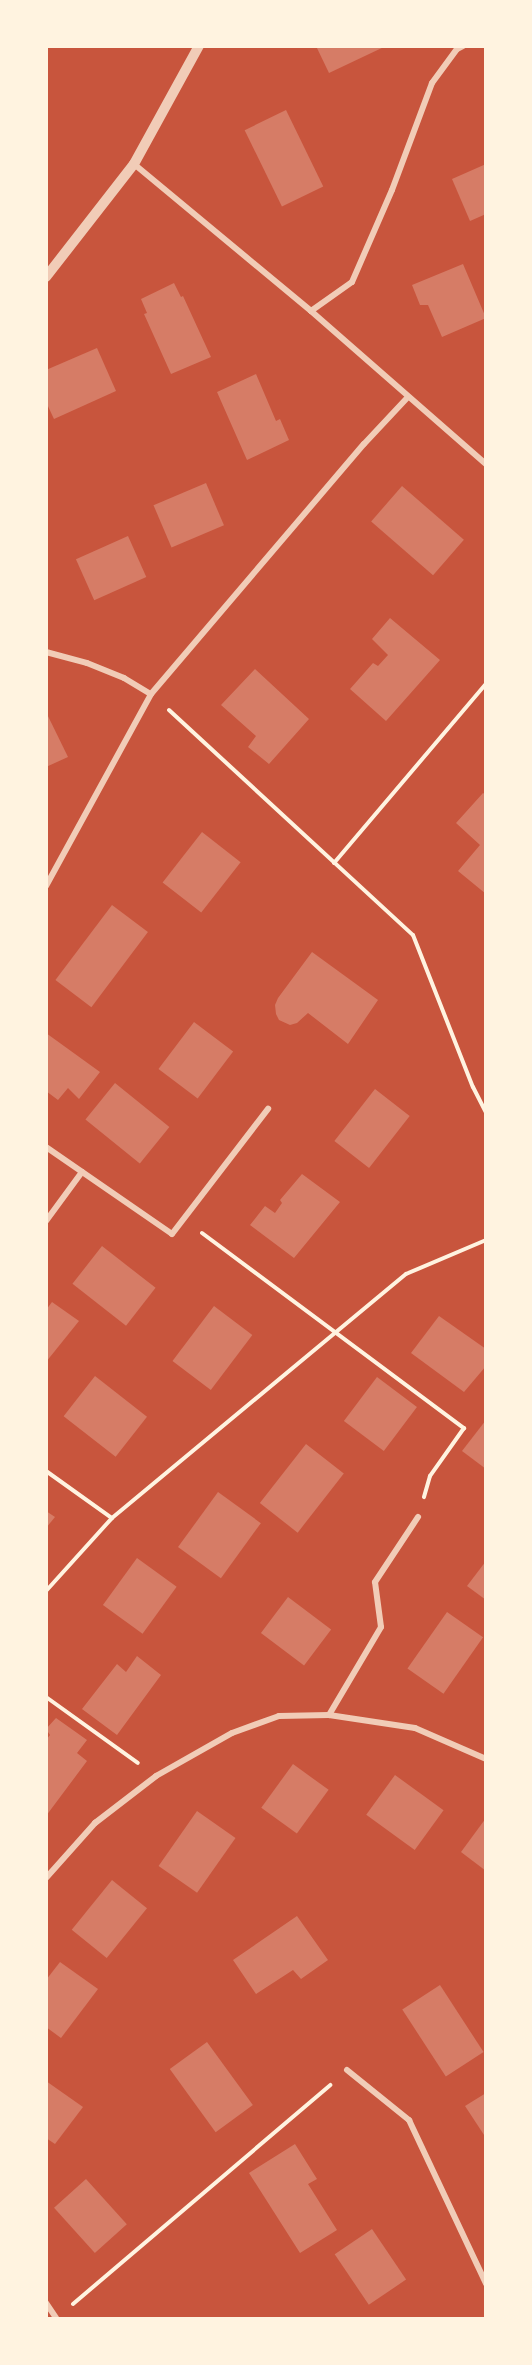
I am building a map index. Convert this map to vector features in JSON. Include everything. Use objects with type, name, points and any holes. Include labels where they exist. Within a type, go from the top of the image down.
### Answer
[{"type":"street","points":[[46,277],[134,164],[199,46]]},
{"type":"street","points":[[311,311],[352,282],[392,190],[432,83],[457,49],[463,46]]},
{"type":"street","points":[[134,164],[311,311],[486,464]]},
{"type":"street","points":[[46,886],[151,694],[364,444],[408,397]]},
{"type":"street","points":[[46,652],[96,666],[124,678],[151,694]]},
{"type":"street","points":[[46,1147],[172,1234],[268,1110]]},
{"type":"street","points":[[46,1221],[82,1172]]},
{"type":"street","points":[[329,1715],[381,1627],[375,1582],[418,1517]]},
{"type":"street","points":[[46,1878],[95,1823],[156,1776],[232,1733],[279,1716],[329,1715],[415,1728],[486,1759]]},
{"type":"street","points":[[347,2070],[409,2120],[486,2284]]},
{"type":"street","points":[[46,2303],[56,2319]]},
{"type":"path","points":[[334,863],[486,684]]},
{"type":"path","points":[[151,694],[413,934],[473,1087],[486,1113]]},
{"type":"path","points":[[184,1221],[464,1428],[430,1476],[418,1517]]},
{"type":"path","points":[[46,1591],[112,1518],[406,1274],[486,1240]]},
{"type":"path","points":[[46,1471],[112,1518]]},
{"type":"path","points":[[46,1696],[156,1776]]},
{"type":"path","points":[[66,2311],[347,2070]]},
{"type":"building","points":[[316,46],[386,46],[329,73]]},
{"type":"building","points":[[286,110],[323,186],[282,207],[245,130]]},
{"type":"building","points":[[486,164],[486,214],[470,221],[452,179]]},
{"type":"building","points":[[463,264],[486,318],[442,337],[428,305],[420,305],[412,285]]},
{"type":"building","points":[[174,283],[181,297],[183,296],[211,357],[171,374],[144,314],[147,313],[141,299]]},
{"type":"building","points":[[97,348],[116,391],[54,419],[46,402],[46,370]]},
{"type":"building","points":[[256,374],[276,421],[280,419],[289,440],[247,460],[217,392]]},
{"type":"building","points":[[206,483],[224,525],[172,548],[154,505]]},
{"type":"building","points":[[402,486],[464,540],[433,575],[371,521]]},
{"type":"building","points":[[128,536],[146,577],[94,600],[76,559]]},
{"type":"building","points":[[390,618],[440,660],[386,721],[350,689],[373,663],[378,666],[388,655],[372,639]]},
{"type":"building","points":[[255,669],[309,719],[269,764],[248,747],[256,736],[221,705]]},
{"type":"building","points":[[46,712],[68,757],[46,767]]},
{"type":"building","points":[[483,793],[486,795],[486,894],[458,871],[480,845],[456,823]]},
{"type":"building","points":[[202,832],[241,862],[201,913],[163,882]]},
{"type":"building","points":[[112,905],[148,932],[91,1007],[55,980]]},
{"type":"building","points":[[312,952],[378,1000],[348,1044],[308,1013],[297,1023],[290,1025],[279,1020],[276,1014],[275,1005],[278,998]]},
{"type":"building","points":[[194,1022],[233,1051],[198,1099],[158,1069]]},
{"type":"building","points":[[46,1033],[100,1072],[79,1099],[68,1088],[58,1100],[46,1091]]},
{"type":"building","points":[[115,1083],[169,1127],[140,1164],[85,1120]]},
{"type":"building","points":[[375,1089],[410,1116],[369,1168],[334,1141]]},
{"type":"building","points":[[302,1174],[340,1202],[294,1258],[250,1225],[265,1206],[275,1213],[282,1203],[280,1200]]},
{"type":"building","points":[[102,1246],[156,1288],[126,1326],[72,1284]]},
{"type":"building","points":[[52,1302],[79,1321],[46,1362],[46,1310]]},
{"type":"building","points":[[214,1306],[252,1335],[211,1390],[172,1361]]},
{"type":"building","points":[[439,1316],[486,1349],[486,1366],[464,1392],[411,1353]]},
{"type":"building","points":[[95,1376],[147,1417],[116,1457],[64,1416]]},
{"type":"building","points":[[377,1377],[417,1407],[384,1451],[344,1421]]},
{"type":"building","points":[[486,1420],[486,1469],[462,1451]]},
{"type":"building","points":[[306,1444],[344,1474],[298,1533],[260,1503]]},
{"type":"building","points":[[218,1492],[261,1523],[221,1578],[178,1547]]},
{"type":"building","points":[[46,1511],[55,1517],[46,1528]]},
{"type":"building","points":[[137,1558],[177,1587],[143,1634],[103,1605]]},
{"type":"building","points":[[486,1561],[486,1600],[467,1586]]},
{"type":"building","points":[[288,1597],[331,1629],[304,1665],[261,1633]]},
{"type":"building","points":[[447,1612],[483,1637],[443,1694],[407,1669]]},
{"type":"building","points":[[137,1656],[161,1675],[117,1735],[82,1709],[117,1664],[126,1672]]},
{"type":"building","points":[[56,1718],[87,1740],[77,1753],[87,1761],[46,1816],[46,1740],[50,1735],[46,1729]]},
{"type":"building","points":[[293,1764],[329,1790],[297,1834],[261,1808]]},
{"type":"building","points":[[395,1775],[444,1810],[415,1850],[366,1815]]},
{"type":"building","points":[[197,1811],[236,1838],[197,1893],[159,1866]]},
{"type":"building","points":[[486,1818],[486,1871],[461,1852]]},
{"type":"building","points":[[112,1880],[147,1908],[107,1958],[72,1930]]},
{"type":"building","points":[[297,1916],[328,1960],[301,1979],[293,1970],[256,1994],[233,1960]]},
{"type":"building","points":[[60,1962],[98,1989],[61,2038],[46,2027],[46,1980]]},
{"type":"building","points":[[440,1985],[484,2052],[446,2077],[402,2010]]},
{"type":"building","points":[[207,2042],[253,2105],[216,2132],[170,2069]]},
{"type":"building","points":[[46,2081],[83,2107],[55,2144],[46,2138]]},
{"type":"building","points":[[486,2093],[486,2138],[465,2106]]},
{"type":"building","points":[[295,2144],[317,2179],[308,2184],[337,2230],[300,2253],[249,2173]]},
{"type":"building","points":[[86,2179],[127,2224],[95,2253],[54,2208]]},
{"type":"building","points":[[372,2229],[406,2280],[369,2305],[335,2254]]}]
